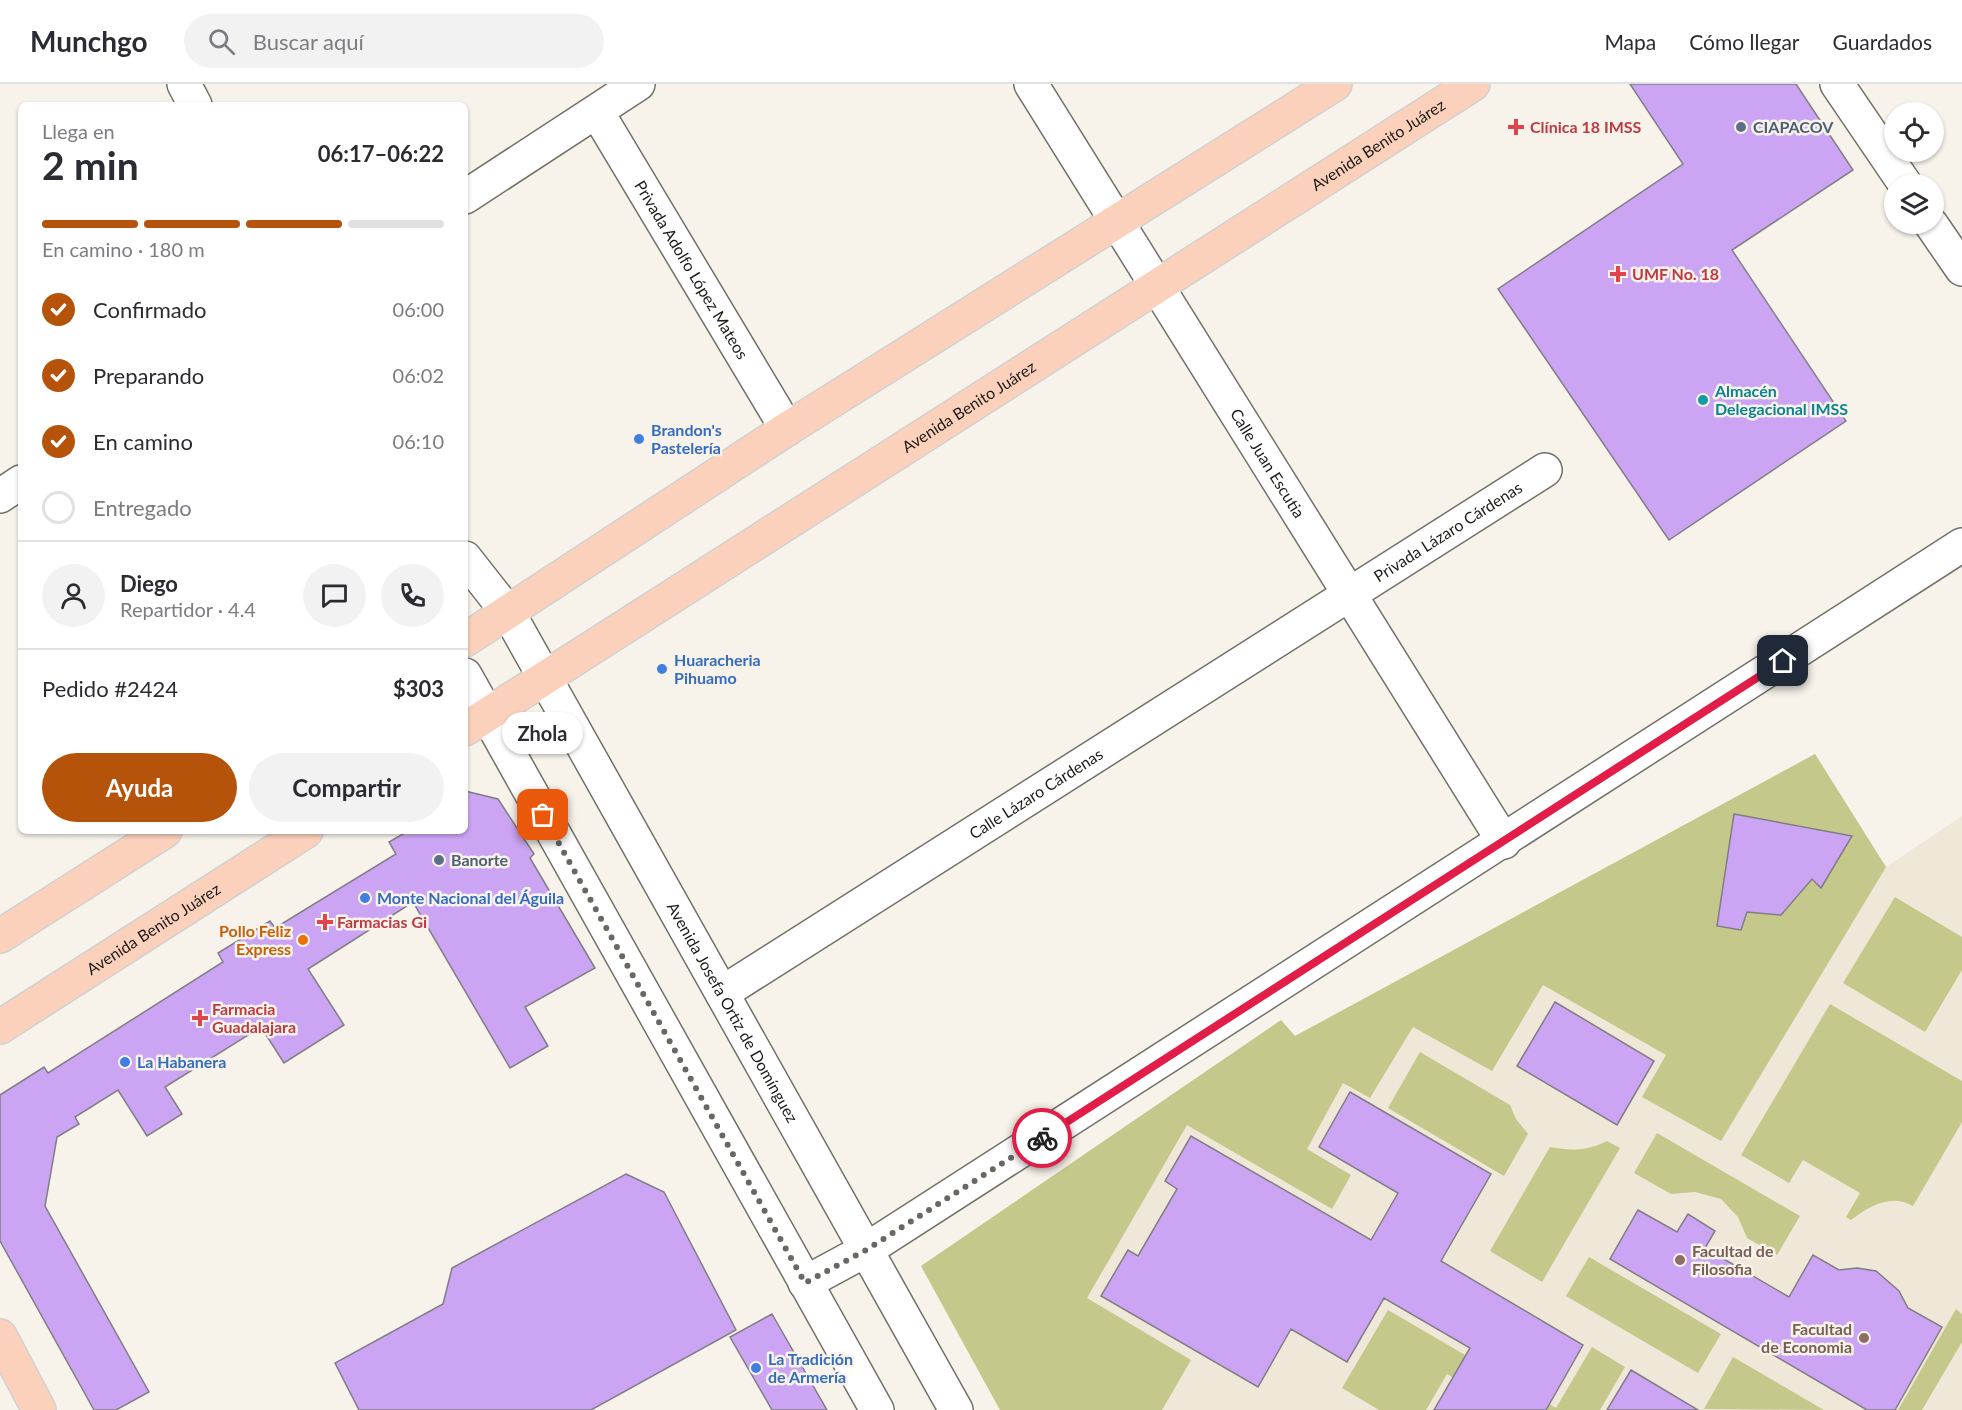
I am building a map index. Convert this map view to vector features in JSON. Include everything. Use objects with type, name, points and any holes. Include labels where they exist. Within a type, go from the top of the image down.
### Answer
[{"type":"main road","points":[[468,638],[509,614],[787,429],[1335,84]]},
{"type":"main road","name":"Avenida Benito Juárez","points":[[476,722],[546,680],[1473,84]]},
{"type":"main road","points":[[0,936],[160,834]]},
{"type":"main road","name":"Avenida Benito Juárez","points":[[0,1027],[301,834]]},
{"type":"main road","points":[[0,1336],[39,1410]]},
{"type":"street","points":[[184,84],[193,102]]},
{"type":"street","points":[[468,195],[638,84]]},
{"type":"street","name":"Calle Juan Escutia","points":[[1030,84],[1504,842]]},
{"type":"street","points":[[1837,84],[1898,174]]},
{"type":"street","name":"Privada Adolfo López Mateos","points":[[597,112],[787,429]]},
{"type":"street","points":[[1946,231],[1962,269]]},
{"type":"street","name":"Privada Lázaro Cárdenas","points":[[1350,595],[1545,470]]},
{"type":"street","points":[[0,496],[18,484]]},
{"type":"street","points":[[805,1283],[866,1250],[1504,842],[1962,545]]},
{"type":"street","name":"Avenida Josefa Ortiz de Domínguez","points":[[468,562],[509,614],[956,1410]]},
{"type":"street","name":"Calle Lázaro Cárdenas","points":[[722,993],[1350,595]]},
{"type":"street","points":[[468,688],[476,722],[877,1410]]},
{"type":"shaded area","points":[[1815,754],[1886,867],[1962,816],[1962,1410],[1000,1410],[921,1266],[1281,1020],[1295,1036]]},
{"type":"green space","points":[[1815,754],[1886,867],[1721,1141],[1642,1097],[1666,1055],[1543,985],[1492,1071],[1413,1027],[1370,1098],[1343,1083],[1307,1149],[1351,1175],[1332,1209],[1187,1125],[1087,1298],[1191,1360],[1162,1410],[1000,1410],[921,1266],[1281,1020],[1295,1036]]},
{"type":"green space","points":[[1895,897],[1962,937],[1962,970],[1925,1032],[1843,983]]},
{"type":"green space","points":[[1830,1004],[1962,1081],[1962,1122],[1913,1206],[1905,1202],[1888,1201],[1865,1210],[1851,1220],[1846,1217],[1860,1193],[1803,1160],[1789,1183],[1741,1155]]},
{"type":"green space","points":[[1420,1052],[1510,1105],[1516,1119],[1528,1134],[1504,1176],[1388,1108]]},
{"type":"green space","points":[[1657,1133],[1800,1216],[1777,1255],[1747,1238],[1738,1217],[1721,1199],[1695,1192],[1671,1194],[1634,1173]]},
{"type":"green space","points":[[1607,1141],[1620,1148],[1542,1282],[1490,1251],[1550,1147],[1579,1149],[1593,1147]]},
{"type":"green space","points":[[1589,1257],[1721,1334],[1698,1373],[1566,1296]]},
{"type":"green space","points":[[1956,1309],[1962,1314],[1962,1342],[1922,1410],[1898,1410]]},
{"type":"green space","points":[[1388,1310],[1556,1408],[1592,1347],[1625,1367],[1600,1410],[1509,1410],[1447,1374],[1426,1410],[1379,1410],[1342,1388]]},
{"type":"green space","points":[[1733,1357],[1824,1410],[1704,1409]]},
{"type":"building","points":[[1630,84],[1796,84],[1853,170],[1732,250],[1846,421],[1669,540],[1498,289],[1683,164]]},
{"type":"building","points":[[468,792],[498,799],[534,854],[530,858],[595,968],[525,1007],[548,1046],[510,1068],[413,902],[308,969],[344,1025],[284,1063],[261,1027],[165,1087],[182,1114],[147,1136],[118,1090],[75,1117],[79,1124],[57,1137],[45,1206],[149,1392],[116,1410],[94,1410],[0,1241],[0,1095],[44,1067],[48,1073],[223,962],[218,953],[270,921],[275,928],[396,854],[389,842],[403,834],[468,834]]},
{"type":"building","points":[[1734,814],[1852,836],[1821,888],[1812,879],[1781,915],[1747,912],[1741,930],[1717,926]]},
{"type":"building","points":[[1555,1002],[1654,1061],[1617,1125],[1517,1066]]},
{"type":"building","points":[[1350,1092],[1491,1174],[1441,1261],[1583,1345],[1546,1410],[1434,1410],[1470,1348],[1384,1298],[1347,1362],[1291,1329],[1258,1387],[1101,1296],[1128,1250],[1138,1256],[1177,1189],[1165,1181],[1191,1136],[1371,1240],[1398,1193],[1319,1147]]},
{"type":"building","points":[[626,1174],[664,1192],[736,1330],[591,1410],[359,1410],[335,1363],[443,1304],[452,1268]]},
{"type":"building","points":[[1638,1210],[1677,1232],[1688,1214],[1715,1231],[1705,1248],[1789,1297],[1813,1255],[1839,1270],[1857,1268],[1876,1271],[1899,1291],[1908,1308],[1942,1327],[1895,1410],[1867,1410],[1610,1259]]},
{"type":"building","points":[[772,1314],[827,1410],[772,1410],[730,1337]]},
{"type":"building","points":[[1631,1370],[1698,1410],[1607,1410]]},
{"type":"way so far","points":[[543,815],[805,1283],[866,1250],[1042,1138]]},
{"type":"place","name":"Clínica 18 IMSS","points":[[1516,127]]},
{"type":"place","name":"CIAPACOV","points":[[1741,127]]},
{"type":"place","name":"UMF No. 18","points":[[1618,274]]},
{"type":"place","name":"Almacén Delegacional IMSS","points":[[1703,400]]},
{"type":"place","name":"Brandon's Pastelería","points":[[639,439]]},
{"type":"place","name":"Huaracheria Pihuamo","points":[[662,669]]},
{"type":"place","name":"Zhola","points":[[543,815]]},
{"type":"place","name":"Banorte","points":[[439,860]]},
{"type":"place","name":"Monte Nacional del Águila","points":[[365,898]]},
{"type":"place","name":"Farmacias Gi","points":[[325,922]]},
{"type":"place","name":"Pollo Feliz Express","points":[[303,940]]},
{"type":"place","name":"Farmacia Guadalajara","points":[[200,1018]]},
{"type":"place","name":"La Habanera","points":[[125,1062]]},
{"type":"place","name":"Facultad de Filosofia","points":[[1680,1260]]},
{"type":"place","name":"Facultad de Economia","points":[[1864,1338]]},
{"type":"place","name":"La Tradición de Armería","points":[[756,1368]]},
{"type":"route","points":[[1042,1138],[1783,661]]}]
